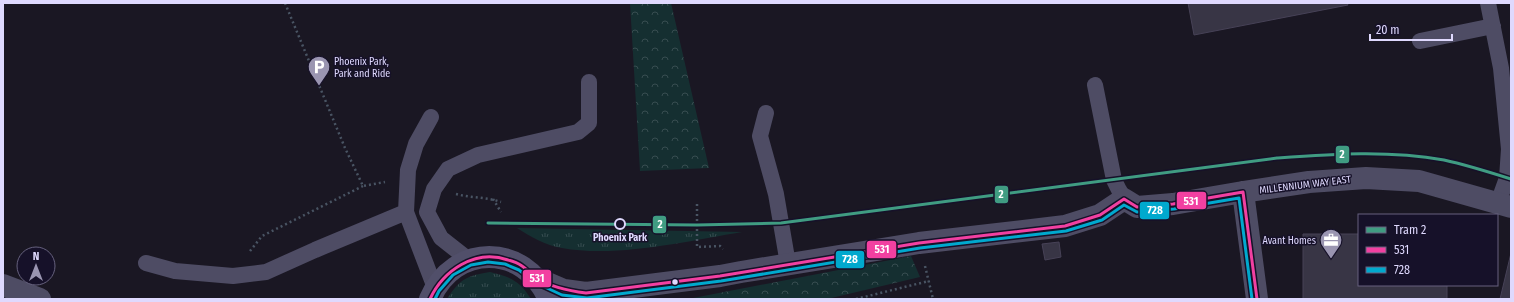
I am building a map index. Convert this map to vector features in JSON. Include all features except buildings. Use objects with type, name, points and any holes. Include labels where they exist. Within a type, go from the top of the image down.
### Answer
[{"type":"street","name":"MILLENNIUM WAY EAST","points":[[1124,199],[1137,207],[1173,204],[1309,182],[1366,178],[1419,181],[1505,205]]},
{"type":"street","points":[[1243,192],[1257,299]]},
{"type":"street","points":[[432,293],[450,271],[469,260],[488,257],[506,259],[522,266],[536,278],[564,290],[586,293],[720,276],[919,243],[1065,226],[1100,214],[1124,199]]},
{"type":"street","points":[[536,278],[549,299]]},
{"type":"street","points":[[3,285],[40,299]]},
{"type":"lane","points":[[1488,3],[1501,68],[1508,149],[1505,205]]},
{"type":"lane","points":[[1420,41],[1493,26]]},
{"type":"lane","points":[[469,260],[441,238],[427,212],[434,190],[448,169],[478,155],[578,132],[589,123],[589,82]]},
{"type":"lane","points":[[1095,85],[1114,180],[1124,199]]},
{"type":"lane","points":[[766,113],[760,136],[776,194],[788,264]]},
{"type":"lane","points":[[431,117],[416,144],[408,170],[406,212],[432,293]]},
{"type":"lane","points":[[146,263],[175,271],[233,276],[266,272],[314,250],[406,212]]},
{"type":"path","points":[[285,3],[345,148],[363,186]]},
{"type":"path","points":[[233,276],[240,262],[262,236],[363,186],[385,182],[407,184]]},
{"type":"path","points":[[434,190],[469,197],[493,199],[501,202]]},
{"type":"path","points":[[493,199],[501,212]]},
{"type":"path","points":[[697,204],[697,247],[720,246],[741,272]]},
{"type":"path","points":[[919,243],[933,299]]},
{"type":"path","points":[[856,299],[929,281]]},
{"type":"green space","points":[[630,3],[671,3],[709,168],[640,171]]},
{"type":"green space","points":[[517,228],[742,232],[675,244],[629,250],[583,251],[550,245]]},
{"type":"green space","points":[[911,256],[920,277],[827,299],[688,299]]},
{"type":"green space","points":[[490,272],[509,278],[519,284],[531,299],[447,299],[456,287],[464,280],[475,275]]},
{"type":"tram line","name":"2","points":[[488,223],[697,225],[781,223],[1277,158],[1340,154],[1402,155],[1444,160],[1511,179]]},
{"type":"transit line","name":"531","points":[[430,299],[443,279],[452,271],[462,264],[484,257],[496,257],[519,264],[536,278],[548,284],[567,290],[586,293],[720,276],[919,243],[1065,226],[1100,215],[1124,199],[1137,207],[1173,204],[1243,192],[1257,299]]},
{"type":"transit line","name":"728","points":[[435,299],[439,291],[453,275],[471,265],[488,262],[505,264],[519,270],[534,282],[562,295],[587,298],[721,281],[920,248],[1066,231],[1102,220],[1124,205],[1137,212],[1174,209],[1239,198],[1252,299]]},
{"type":"place","name":"Phoenix Park, Park and Ride","points":[[319,86]]},
{"type":"place","name":"Phoenix Park","points":[[620,224]]},
{"type":"place","name":"Avant Homes","points":[[1331,260]]}]
